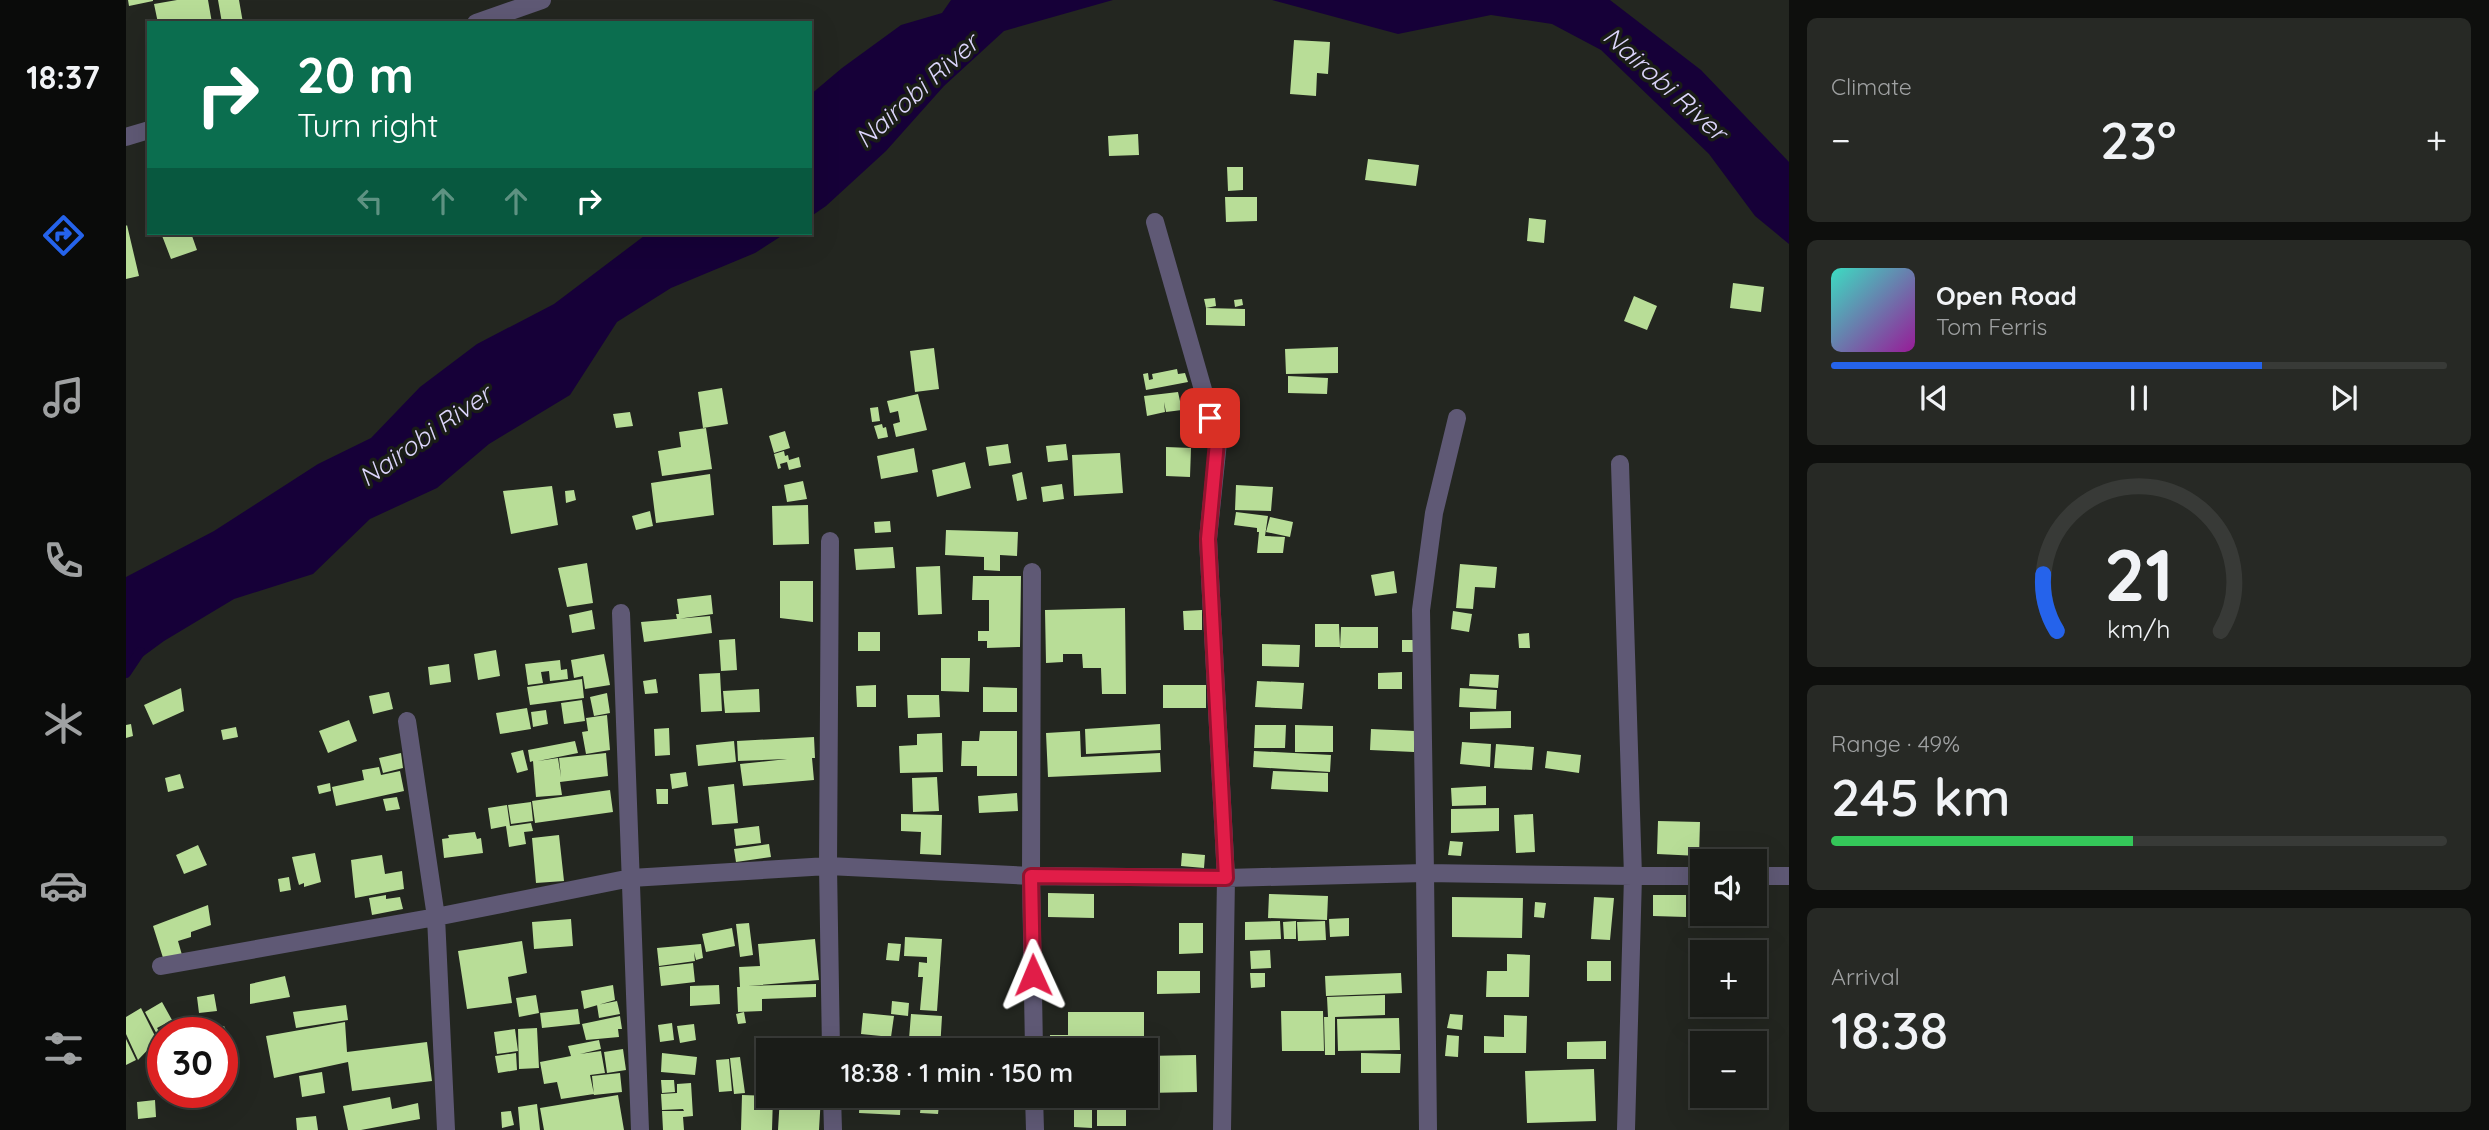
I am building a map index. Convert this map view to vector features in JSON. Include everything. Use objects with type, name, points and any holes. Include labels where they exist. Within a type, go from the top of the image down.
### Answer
[{"type":"street","points":[[482,21],[542,0]]},
{"type":"street","points":[[126,137],[147,131]]},
{"type":"street","points":[[1155,222],[1217,442],[1208,539],[1226,878],[1222,1130]]},
{"type":"street","points":[[1427,1130],[1421,610],[1434,513],[1457,418]]},
{"type":"street","points":[[1620,464],[1633,876],[1626,1130]]},
{"type":"street","points":[[830,541],[828,866],[831,1038]]},
{"type":"street","points":[[1032,572],[1031,876],[1034,1038]]},
{"type":"street","points":[[621,613],[640,1130]]},
{"type":"street","points":[[407,721],[436,917],[446,1130]]},
{"type":"street","points":[[160,966],[436,917],[631,878],[828,866],[1031,876],[1226,878],[1425,873],[1690,876]]},
{"type":"street","points":[[1767,876],[1789,876]]},
{"type":"street","points":[[832,1108],[833,1130]]},
{"type":"street","points":[[1034,1108],[1035,1130]]},
{"type":"water","name":"Nairobi River","points":[[951,0],[1113,0],[1004,31],[944,86],[886,151],[812,216],[812,93],[901,25],[942,13]]},
{"type":"water","name":"Nairobi River","points":[[1272,0],[1610,0],[1701,70],[1789,162],[1789,244],[1755,216],[1709,154],[1601,50],[1552,24],[1491,15],[1398,34]]},
{"type":"water","name":"Nairobi River","points":[[645,235],[783,235],[755,253],[671,288],[617,322],[570,395],[489,444],[437,488],[370,519],[313,574],[234,599],[164,641],[134,663],[126,665],[126,577],[214,531],[318,464],[371,438],[420,387],[477,344],[554,304]]},
{"type":"building","points":[[128,0],[153,0],[153,1],[129,6]]},
{"type":"building","points":[[177,0],[208,0],[212,21],[158,21],[154,4]]},
{"type":"building","points":[[218,0],[239,0],[243,21],[222,21]]},
{"type":"building","points":[[1294,40],[1330,42],[1328,74],[1317,73],[1316,96],[1290,94]]},
{"type":"building","points":[[1138,134],[1139,155],[1109,156],[1108,136]]},
{"type":"building","points":[[1368,159],[1419,165],[1416,186],[1365,180]]},
{"type":"building","points":[[1227,167],[1243,167],[1243,190],[1228,191]]},
{"type":"building","points":[[1225,197],[1257,197],[1257,221],[1226,222]]},
{"type":"building","points":[[1529,218],[1546,220],[1544,243],[1527,241]]},
{"type":"building","points":[[126,226],[139,276],[126,279]]},
{"type":"building","points":[[162,235],[192,235],[197,250],[171,259]]},
{"type":"building","points":[[1733,283],[1764,287],[1761,312],[1730,308]]},
{"type":"building","points":[[1634,296],[1657,306],[1647,330],[1624,321]]},
{"type":"building","points":[[1215,298],[1216,306],[1206,308],[1204,299]]},
{"type":"building","points":[[1242,299],[1243,305],[1235,307],[1234,300]]},
{"type":"building","points":[[1206,308],[1245,309],[1245,326],[1206,325]]},
{"type":"building","points":[[1338,347],[1338,373],[1286,374],[1285,349]]},
{"type":"building","points":[[934,348],[939,389],[915,392],[910,351]]},
{"type":"building","points":[[1177,369],[1178,374],[1185,373],[1188,382],[1146,390],[1143,374],[1148,373],[1149,380],[1153,379],[1152,374]]},
{"type":"building","points":[[1288,376],[1328,378],[1327,394],[1288,393]]},
{"type":"building","points":[[722,388],[728,424],[703,428],[698,392]]},
{"type":"building","points":[[1178,392],[1182,410],[1166,412],[1164,402],[1165,412],[1147,416],[1144,396]]},
{"type":"building","points":[[918,394],[927,430],[896,437],[893,424],[900,422],[898,411],[890,413],[887,401]]},
{"type":"building","points":[[878,407],[880,421],[872,422],[870,408]]},
{"type":"building","points":[[630,412],[633,426],[616,428],[613,414]]},
{"type":"building","points":[[1195,415],[1197,428],[1186,430],[1184,417]]},
{"type":"building","points":[[882,424],[883,428],[886,427],[888,437],[878,439],[874,426]]},
{"type":"building","points":[[706,428],[712,469],[662,476],[658,451],[681,447],[679,432]]},
{"type":"building","points":[[785,431],[790,448],[774,453],[769,436]]},
{"type":"building","points":[[1008,444],[1011,463],[989,466],[986,447]]},
{"type":"building","points":[[1066,444],[1068,460],[1048,462],[1046,446]]},
{"type":"building","points":[[1166,447],[1191,448],[1190,477],[1166,476]]},
{"type":"building","points":[[914,448],[918,472],[881,479],[877,456]]},
{"type":"building","points":[[784,451],[789,460],[799,457],[801,467],[789,470],[787,462],[780,464],[781,468],[778,469],[774,454]]},
{"type":"building","points":[[1120,453],[1123,493],[1074,496],[1072,455]]},
{"type":"building","points":[[965,462],[971,488],[937,497],[932,470]]},
{"type":"building","points":[[1022,472],[1027,499],[1017,501],[1012,475]]},
{"type":"building","points":[[710,474],[714,515],[656,523],[651,483]]},
{"type":"building","points":[[803,481],[807,499],[787,502],[784,485]]},
{"type":"building","points":[[1062,484],[1064,499],[1043,502],[1041,487]]},
{"type":"building","points":[[1236,485],[1273,487],[1271,511],[1235,510]]},
{"type":"building","points":[[552,486],[558,525],[511,534],[503,491]]},
{"type":"building","points":[[574,490],[576,500],[566,503],[565,491]]},
{"type":"building","points":[[808,505],[809,544],[773,545],[772,506]]},
{"type":"building","points":[[650,511],[653,526],[636,530],[632,516]]},
{"type":"building","points":[[1236,512],[1268,516],[1265,536],[1285,537],[1283,553],[1257,553],[1257,528],[1234,525]]},
{"type":"building","points":[[1270,517],[1293,522],[1290,537],[1266,532]]},
{"type":"building","points":[[890,521],[891,532],[875,533],[874,522]]},
{"type":"building","points":[[946,530],[1018,532],[1017,556],[1000,555],[1000,571],[984,570],[984,557],[945,555]]},
{"type":"building","points":[[893,547],[895,568],[856,570],[854,549]]},
{"type":"building","points":[[587,563],[593,603],[567,607],[558,568]]},
{"type":"building","points":[[1460,564],[1497,567],[1495,588],[1475,587],[1473,609],[1456,608]]},
{"type":"building","points":[[940,566],[942,614],[918,615],[916,567]]},
{"type":"building","points":[[1394,571],[1397,593],[1375,596],[1371,575]]},
{"type":"building","points":[[973,576],[1021,576],[1020,647],[987,648],[987,641],[978,641],[978,631],[989,631],[989,600],[972,600]]},
{"type":"building","points":[[780,581],[813,581],[813,622],[780,618]]},
{"type":"building","points":[[711,595],[713,614],[677,619],[677,599]]},
{"type":"building","points":[[1125,608],[1126,694],[1102,694],[1101,668],[1083,668],[1082,654],[1063,654],[1063,662],[1046,663],[1045,610]]},
{"type":"building","points":[[592,610],[595,629],[572,633],[569,615]]},
{"type":"building","points":[[1202,610],[1202,630],[1184,630],[1183,611]]},
{"type":"building","points":[[1453,611],[1472,614],[1469,632],[1451,629]]},
{"type":"building","points":[[710,616],[712,633],[644,642],[641,622]]},
{"type":"building","points":[[1315,624],[1339,624],[1340,647],[1315,647]]},
{"type":"building","points":[[1341,627],[1378,627],[1378,648],[1340,648]]},
{"type":"building","points":[[858,632],[880,632],[880,651],[858,651]]},
{"type":"building","points":[[1529,633],[1530,648],[1519,648],[1518,634]]},
{"type":"building","points":[[735,639],[737,670],[721,671],[719,640]]},
{"type":"building","points":[[1402,640],[1418,640],[1418,652],[1402,652]]},
{"type":"building","points":[[1262,644],[1300,645],[1299,667],[1262,666]]},
{"type":"building","points":[[496,650],[500,676],[478,680],[474,654]]},
{"type":"building","points":[[604,654],[610,685],[585,689],[583,676],[574,678],[571,660]]},
{"type":"building","points":[[941,658],[970,658],[969,692],[941,691]]},
{"type":"building","points":[[560,660],[561,670],[567,669],[568,679],[550,681],[549,671],[541,672],[543,683],[528,685],[525,664]]},
{"type":"building","points":[[449,664],[451,682],[430,685],[428,667]]},
{"type":"building","points":[[1402,672],[1402,689],[1378,689],[1378,673]]},
{"type":"building","points":[[720,673],[722,711],[701,712],[699,674]]},
{"type":"building","points":[[1470,674],[1499,675],[1498,688],[1469,686]]},
{"type":"building","points":[[582,679],[584,698],[530,705],[527,687]]},
{"type":"building","points":[[656,679],[658,693],[645,694],[643,681]]},
{"type":"building","points":[[1257,681],[1304,683],[1302,709],[1255,707]]},
{"type":"building","points":[[876,685],[876,707],[857,707],[856,686]]},
{"type":"building","points":[[1163,685],[1206,685],[1206,708],[1163,708]]},
{"type":"building","points":[[983,687],[1017,688],[1017,712],[983,712]]},
{"type":"building","points":[[181,688],[184,711],[153,725],[144,705]]},
{"type":"building","points":[[1460,688],[1497,690],[1496,709],[1459,707]]},
{"type":"building","points":[[759,689],[760,712],[725,713],[723,691]]},
{"type":"building","points":[[389,692],[393,709],[373,714],[369,696]]},
{"type":"building","points":[[607,693],[610,713],[594,716],[590,697]]},
{"type":"building","points":[[907,695],[939,695],[940,717],[908,718]]},
{"type":"building","points":[[582,700],[585,721],[564,724],[561,703]]},
{"type":"building","points":[[527,708],[531,729],[500,734],[496,713]]},
{"type":"building","points":[[546,710],[548,724],[533,727],[531,712]]},
{"type":"building","points":[[1511,711],[1511,728],[1470,729],[1470,712]]},
{"type":"building","points":[[607,715],[610,750],[586,754],[582,732],[588,731],[586,718]]},
{"type":"building","points":[[349,720],[357,741],[328,753],[319,731]]},
{"type":"building","points":[[131,724],[133,736],[126,738],[126,725]]},
{"type":"building","points":[[1160,724],[1161,750],[1086,754],[1085,729]]},
{"type":"building","points":[[1255,725],[1286,725],[1285,748],[1254,748]]},
{"type":"building","points":[[1295,725],[1333,726],[1333,752],[1295,752]]},
{"type":"building","points":[[236,727],[238,737],[223,740],[221,730]]},
{"type":"building","points":[[669,728],[670,755],[655,756],[654,729]]},
{"type":"building","points":[[1371,729],[1415,731],[1414,752],[1370,750]]},
{"type":"building","points":[[980,731],[1017,731],[1017,776],[977,776],[977,766],[961,766],[962,741],[979,741]]},
{"type":"building","points":[[1080,731],[1081,757],[1160,753],[1161,772],[1048,777],[1046,733]]},
{"type":"building","points":[[942,733],[943,772],[900,773],[899,746],[917,745],[917,734]]},
{"type":"building","points":[[814,737],[814,780],[743,786],[740,764],[787,759],[738,761],[737,741]]},
{"type":"building","points":[[575,741],[578,753],[538,761],[558,758],[561,777],[559,758],[606,753],[608,776],[560,782],[562,795],[536,797],[533,761],[530,762],[528,750]]},
{"type":"building","points":[[734,741],[736,762],[698,766],[696,745]]},
{"type":"building","points":[[1462,742],[1491,744],[1490,767],[1460,764]]},
{"type":"building","points":[[1496,744],[1534,747],[1532,770],[1494,768]]},
{"type":"building","points":[[523,750],[528,770],[517,773],[511,753]]},
{"type":"building","points":[[1254,751],[1331,755],[1330,772],[1253,767]]},
{"type":"building","points":[[1547,751],[1581,755],[1579,773],[1545,768]]},
{"type":"building","points":[[401,753],[403,768],[383,773],[379,758]]},
{"type":"building","points":[[379,767],[381,775],[400,771],[404,791],[336,806],[332,787],[364,780],[362,770]]},
{"type":"building","points":[[1273,771],[1328,773],[1328,792],[1271,789]]},
{"type":"building","points":[[686,772],[688,786],[672,789],[670,774]]},
{"type":"building","points":[[180,774],[184,788],[168,792],[165,778]]},
{"type":"building","points":[[937,777],[939,811],[913,812],[912,778]]},
{"type":"building","points":[[330,783],[331,791],[319,794],[317,786]]},
{"type":"building","points":[[734,784],[738,823],[712,825],[708,787]]},
{"type":"building","points":[[1486,786],[1486,805],[1452,806],[1451,788]]},
{"type":"building","points":[[656,789],[668,789],[668,804],[657,804]]},
{"type":"building","points":[[610,790],[613,812],[535,823],[532,801]]},
{"type":"building","points":[[1017,793],[1018,811],[979,813],[978,796]]},
{"type":"building","points":[[397,797],[400,809],[386,811],[383,799]]},
{"type":"building","points":[[531,802],[533,821],[511,824],[508,805]]},
{"type":"building","points":[[507,805],[510,826],[531,823],[533,831],[524,832],[526,844],[509,847],[506,826],[491,829],[488,808]]},
{"type":"building","points":[[1499,808],[1499,831],[1451,833],[1451,809]]},
{"type":"building","points":[[901,814],[942,815],[941,855],[920,854],[921,832],[901,831]]},
{"type":"building","points":[[1533,814],[1535,852],[1516,853],[1514,815]]},
{"type":"building","points":[[1658,821],[1700,822],[1699,849],[1690,849],[1690,856],[1657,854]]},
{"type":"building","points":[[759,826],[761,843],[736,846],[734,829]]},
{"type":"building","points":[[475,832],[477,839],[481,838],[483,853],[444,858],[442,839],[449,838],[448,835]]},
{"type":"building","points":[[559,835],[564,881],[536,883],[532,838]]},
{"type":"building","points":[[1450,841],[1463,842],[1461,856],[1448,855]]},
{"type":"building","points":[[769,844],[771,857],[736,862],[734,849]]},
{"type":"building","points":[[198,845],[207,865],[184,874],[176,855]]},
{"type":"building","points":[[315,853],[321,882],[304,887],[304,883],[299,885],[292,857]]},
{"type":"building","points":[[1182,853],[1205,855],[1204,868],[1181,866]]},
{"type":"building","points":[[382,855],[385,874],[402,871],[404,889],[355,898],[351,860]]},
{"type":"building","points":[[289,877],[291,890],[280,892],[278,879]]},
{"type":"building","points":[[1048,893],[1094,894],[1094,918],[1048,917]]},
{"type":"building","points":[[1269,894],[1328,896],[1327,920],[1268,918]]},
{"type":"building","points":[[386,895],[386,899],[400,897],[403,909],[372,915],[369,898]]},
{"type":"building","points":[[1653,895],[1686,895],[1686,917],[1653,916]]},
{"type":"building","points":[[1452,897],[1523,898],[1522,938],[1452,937]]},
{"type":"building","points":[[1594,897],[1614,898],[1610,940],[1591,939]]},
{"type":"building","points":[[1535,902],[1546,903],[1544,918],[1534,917]]},
{"type":"building","points":[[208,905],[211,925],[191,932],[191,937],[178,941],[182,955],[164,961],[153,926]]},
{"type":"building","points":[[1349,918],[1349,936],[1330,937],[1329,919]]},
{"type":"building","points":[[571,919],[573,946],[534,949],[532,922]]},
{"type":"building","points":[[1280,921],[1281,939],[1245,940],[1245,922]]},
{"type":"building","points":[[1296,921],[1296,939],[1284,939],[1283,922]]},
{"type":"building","points":[[1325,921],[1326,940],[1298,941],[1297,922]]},
{"type":"building","points":[[749,923],[753,955],[740,957],[736,924]]},
{"type":"building","points":[[1179,923],[1203,923],[1203,953],[1179,954]]},
{"type":"building","points":[[732,928],[735,946],[706,952],[702,934]]},
{"type":"building","points":[[905,937],[942,939],[937,1011],[920,1010],[923,977],[918,977],[919,962],[927,963],[927,957],[904,956]]},
{"type":"building","points":[[815,939],[819,980],[748,986],[816,984],[816,997],[762,999],[762,1011],[738,1012],[739,967],[760,966],[758,944]]},
{"type":"building","points":[[522,941],[527,973],[508,977],[512,1003],[467,1009],[458,951]]},
{"type":"building","points":[[888,943],[901,944],[899,961],[886,960]]},
{"type":"building","points":[[701,944],[703,958],[696,960],[694,952],[695,961],[659,966],[657,948]]},
{"type":"building","points":[[1270,950],[1271,968],[1251,969],[1250,951]]},
{"type":"building","points":[[1507,954],[1530,955],[1529,997],[1486,997],[1487,971],[1507,971]]},
{"type":"building","points":[[1587,961],[1611,961],[1611,981],[1587,981]]},
{"type":"building","points":[[693,963],[695,982],[661,986],[659,967]]},
{"type":"building","points":[[1157,971],[1200,971],[1200,993],[1157,994]]},
{"type":"building","points":[[1250,973],[1265,973],[1265,987],[1251,988]]},
{"type":"building","points":[[1401,973],[1402,993],[1326,996],[1325,976]]},
{"type":"building","points":[[285,976],[290,997],[250,1004],[250,984]]},
{"type":"building","points":[[613,985],[615,1000],[584,1009],[581,991]]},
{"type":"building","points":[[719,985],[720,1004],[690,1006],[690,986]]},
{"type":"building","points":[[214,994],[217,1011],[199,1013],[197,997]]},
{"type":"building","points":[[536,995],[539,1013],[519,1017],[516,998]]},
{"type":"building","points":[[1385,995],[1385,1015],[1335,1017],[1335,1055],[1325,1055],[1324,1017],[1328,1017],[1327,997]]},
{"type":"building","points":[[617,1001],[620,1014],[599,1018],[597,1005]]},
{"type":"building","points":[[892,1001],[909,1003],[908,1016],[891,1014]]},
{"type":"building","points":[[162,1002],[170,1017],[148,1017],[145,1012]]},
{"type":"building","points":[[346,1005],[348,1020],[296,1028],[293,1012]]},
{"type":"building","points":[[141,1008],[147,1020],[147,1051],[138,1060],[126,1034],[126,1017]]},
{"type":"building","points":[[578,1009],[580,1024],[542,1028],[540,1013]]},
{"type":"building","points":[[1281,1011],[1323,1011],[1324,1051],[1282,1051]]},
{"type":"building","points":[[744,1012],[746,1023],[738,1024],[736,1014]]},
{"type":"building","points":[[1068,1012],[1144,1012],[1144,1038],[1050,1038],[1050,1035],[1068,1035]]},
{"type":"building","points":[[863,1013],[894,1016],[891,1037],[861,1034]]},
{"type":"building","points":[[911,1014],[942,1016],[941,1038],[909,1038]]},
{"type":"building","points":[[1450,1014],[1463,1015],[1462,1030],[1447,1028]]},
{"type":"building","points":[[1504,1015],[1527,1016],[1526,1053],[1484,1053],[1484,1036],[1504,1037]]},
{"type":"building","points":[[620,1016],[622,1029],[618,1029],[619,1037],[586,1040],[582,1024]]},
{"type":"building","points":[[1399,1018],[1400,1050],[1338,1051],[1337,1019]]},
{"type":"building","points":[[345,1022],[347,1052],[427,1042],[432,1081],[352,1091],[348,1062],[274,1078],[266,1036]]},
{"type":"building","points":[[672,1023],[674,1040],[660,1042],[658,1025]]},
{"type":"building","points":[[694,1024],[696,1040],[680,1043],[677,1026]]},
{"type":"building","points":[[537,1028],[539,1068],[519,1069],[518,1029]]},
{"type":"building","points":[[515,1029],[518,1051],[497,1054],[494,1032]]},
{"type":"building","points":[[1447,1035],[1459,1036],[1458,1057],[1445,1056]]},
{"type":"building","points":[[126,1039],[136,1060],[126,1065]]},
{"type":"building","points":[[599,1040],[601,1049],[580,1054],[601,1051],[605,1073],[590,1075],[594,1094],[561,1099],[557,1082],[544,1084],[540,1062],[571,1056],[568,1046]]},
{"type":"building","points":[[1606,1041],[1606,1059],[1567,1059],[1567,1042]]},
{"type":"building","points":[[623,1049],[626,1070],[607,1073],[604,1052]]},
{"type":"building","points":[[516,1053],[517,1070],[498,1073],[495,1056]]},
{"type":"building","points":[[662,1053],[697,1057],[695,1075],[661,1072]]},
{"type":"building","points":[[1361,1053],[1401,1054],[1400,1073],[1361,1073]]},
{"type":"building","points":[[1196,1055],[1197,1092],[1158,1093],[1158,1056]]},
{"type":"building","points":[[740,1057],[745,1093],[734,1094],[730,1058]]},
{"type":"building","points":[[729,1059],[732,1091],[719,1092],[716,1060]]},
{"type":"building","points":[[1594,1069],[1596,1121],[1527,1123],[1525,1071]]},
{"type":"building","points":[[322,1072],[325,1093],[302,1097],[299,1076]]},
{"type":"building","points":[[620,1073],[622,1092],[594,1095],[592,1076]]},
{"type":"building","points":[[661,1080],[674,1080],[675,1092],[662,1093]]},
{"type":"building","points":[[691,1083],[693,1116],[683,1117],[684,1130],[663,1130],[662,1111],[684,1111],[662,1110],[661,1094],[677,1093],[677,1084]]},
{"type":"building","points":[[618,1095],[624,1130],[544,1130],[540,1108]]},
{"type":"building","points":[[742,1095],[756,1095],[756,1108],[773,1108],[772,1130],[741,1130]]},
{"type":"building","points":[[390,1097],[392,1109],[418,1103],[420,1119],[348,1130],[343,1106]]},
{"type":"building","points":[[147,1101],[147,1108],[155,1108],[156,1117],[138,1119],[137,1102]]},
{"type":"building","points":[[537,1104],[540,1130],[520,1130],[518,1107]]},
{"type":"building","points":[[779,1108],[820,1108],[819,1130],[778,1130]]},
{"type":"building","points":[[859,1108],[900,1108],[900,1115],[859,1113]]},
{"type":"building","points":[[921,1108],[939,1108],[938,1114],[920,1113]]},
{"type":"building","points":[[1074,1108],[1092,1108],[1092,1128],[1074,1127]]},
{"type":"building","points":[[1097,1108],[1126,1108],[1126,1126],[1097,1126]]},
{"type":"building","points":[[511,1111],[514,1125],[502,1128],[501,1112]]},
{"type":"building","points":[[316,1116],[318,1130],[297,1130],[296,1118]]},
{"type":"waterway","points":[[126,673],[140,652]]},
{"type":"route","points":[[1033,975],[1031,876],[1226,878],[1208,539],[1217,442],[1210,418]]}]
